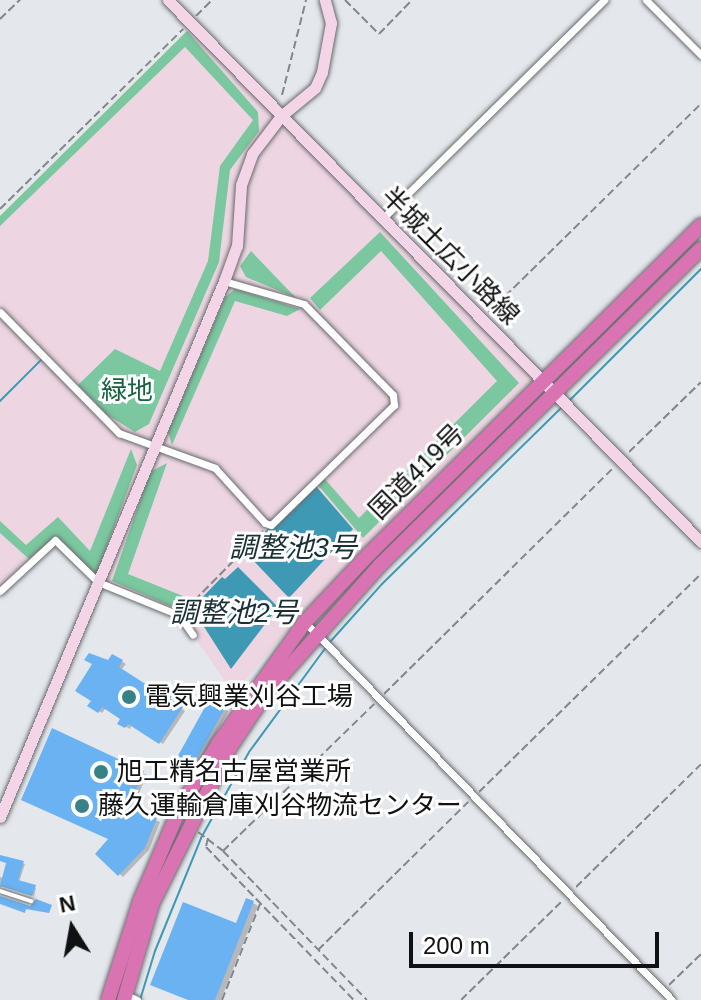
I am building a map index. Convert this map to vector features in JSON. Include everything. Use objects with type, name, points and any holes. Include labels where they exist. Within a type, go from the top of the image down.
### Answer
[{"type":"highway","name":"国道419号","points":[[556,396],[701,226]]},
{"type":"highway","name":"国道419号","points":[[108,1000],[140,901],[179,810],[218,744],[310,628],[556,396],[701,249]]},
{"type":"highway","name":"国道419号","points":[[130,999],[152,904],[229,749],[310,628]]},
{"type":"street","name":"半城土広小路線","points":[[168,0],[701,542]]},
{"type":"street","points":[[0,817],[224,281],[237,246],[241,185],[252,154],[281,116],[315,88],[322,72],[331,23],[325,0]]},
{"type":"street","points":[[382,219],[604,0]]},
{"type":"street","points":[[646,0],[701,55]]},
{"type":"street","points":[[0,312],[119,433],[215,468],[267,525],[394,405],[393,395],[304,304],[224,281]]},
{"type":"street","points":[[0,591],[55,540],[98,582],[179,615],[193,635]]},
{"type":"street","points":[[310,628],[672,1000]]},
{"type":"street","points":[[0,782],[14,787]]},
{"type":"lane","points":[[0,891],[31,901]]},
{"type":"path","points":[[0,19],[20,0]]},
{"type":"path","points":[[0,209],[212,0]]},
{"type":"path","points":[[282,95],[306,0]]},
{"type":"path","points":[[345,0],[379,34],[412,0]]},
{"type":"path","points":[[482,319],[701,104]]},
{"type":"path","points":[[223,851],[701,382]]},
{"type":"path","points":[[179,615],[267,525]]},
{"type":"path","points":[[318,950],[701,574]]},
{"type":"path","points":[[461,1000],[701,764]]},
{"type":"path","points":[[198,832],[208,836],[367,1000]]},
{"type":"path","points":[[208,836],[206,847],[354,1000]]},
{"type":"path","points":[[222,1000],[260,904]]},
{"type":"path","points":[[663,991],[701,954]]},
{"type":"shaded area","points":[[187,31],[269,103],[536,382],[301,614],[234,694],[179,615],[98,582],[56,541],[0,590],[0,216]]},
{"type":"green space","name":"緑地","points":[[187,31],[258,112],[259,131],[230,170],[219,262],[149,424],[135,432],[106,414],[78,385],[115,349],[160,371],[208,261],[220,166],[253,120],[185,47],[0,226],[0,216]]},
{"type":"green space","points":[[380,232],[519,383],[363,538],[317,484],[324,478],[359,518],[497,381],[381,251],[320,310],[310,298]]},
{"type":"green space","points":[[251,251],[296,298],[246,277],[240,266]]},
{"type":"green space","name":"緑地","points":[[235,289],[300,309],[287,316],[235,301],[172,445],[168,432],[225,297]]},
{"type":"green space","name":"緑地","points":[[131,449],[137,465],[96,576],[56,536],[29,559],[0,533],[0,521],[26,545],[58,517],[90,551]]},
{"type":"green space","name":"緑地","points":[[167,463],[128,574],[183,596],[177,609],[112,581],[150,472]]},
{"type":"water","name":"調整池3号","points":[[315,485],[353,529],[289,598],[249,556],[262,542],[258,538]]},
{"type":"water","name":"調整池2号","points":[[238,567],[278,607],[231,669],[192,608],[222,577],[225,579]]},
{"type":"building","name":"電気興業刈谷工場","points":[[89,653],[108,660],[112,654],[123,660],[119,667],[161,694],[165,687],[176,694],[172,700],[183,707],[159,744],[128,724],[125,728],[117,724],[120,719],[102,707],[98,713],[87,706],[91,701],[75,691],[92,664],[84,660]]},
{"type":"building","points":[[210,698],[226,707],[186,778],[171,769]]},
{"type":"building","points":[[52,728],[144,771],[129,806],[157,818],[145,848],[118,876],[95,854],[108,839],[21,800]]},
{"type":"building","points":[[0,855],[24,861],[18,880],[36,885],[32,896],[0,886],[6,863],[0,861]]},
{"type":"building","points":[[0,896],[30,906],[36,899],[52,905],[49,913],[26,909],[25,913],[0,904]]},
{"type":"building","points":[[246,898],[254,901],[215,1000],[188,1000],[150,985],[183,902],[236,923]]},
{"type":"waterway","points":[[569,401],[701,269]]},
{"type":"waterway","points":[[0,401],[43,358]]},
{"type":"waterway","points":[[330,642],[382,584],[561,408]]},
{"type":"waterway","points":[[140,1000],[155,951],[201,838],[249,752],[326,647]]},
{"type":"place","name":"電気興業刈谷工場","points":[[129,697]]},
{"type":"place","name":"旭工精名古屋営業所","points":[[101,772]]},
{"type":"place","name":"藤久運輸倉庫刈谷物流センター","points":[[82,806]]}]
